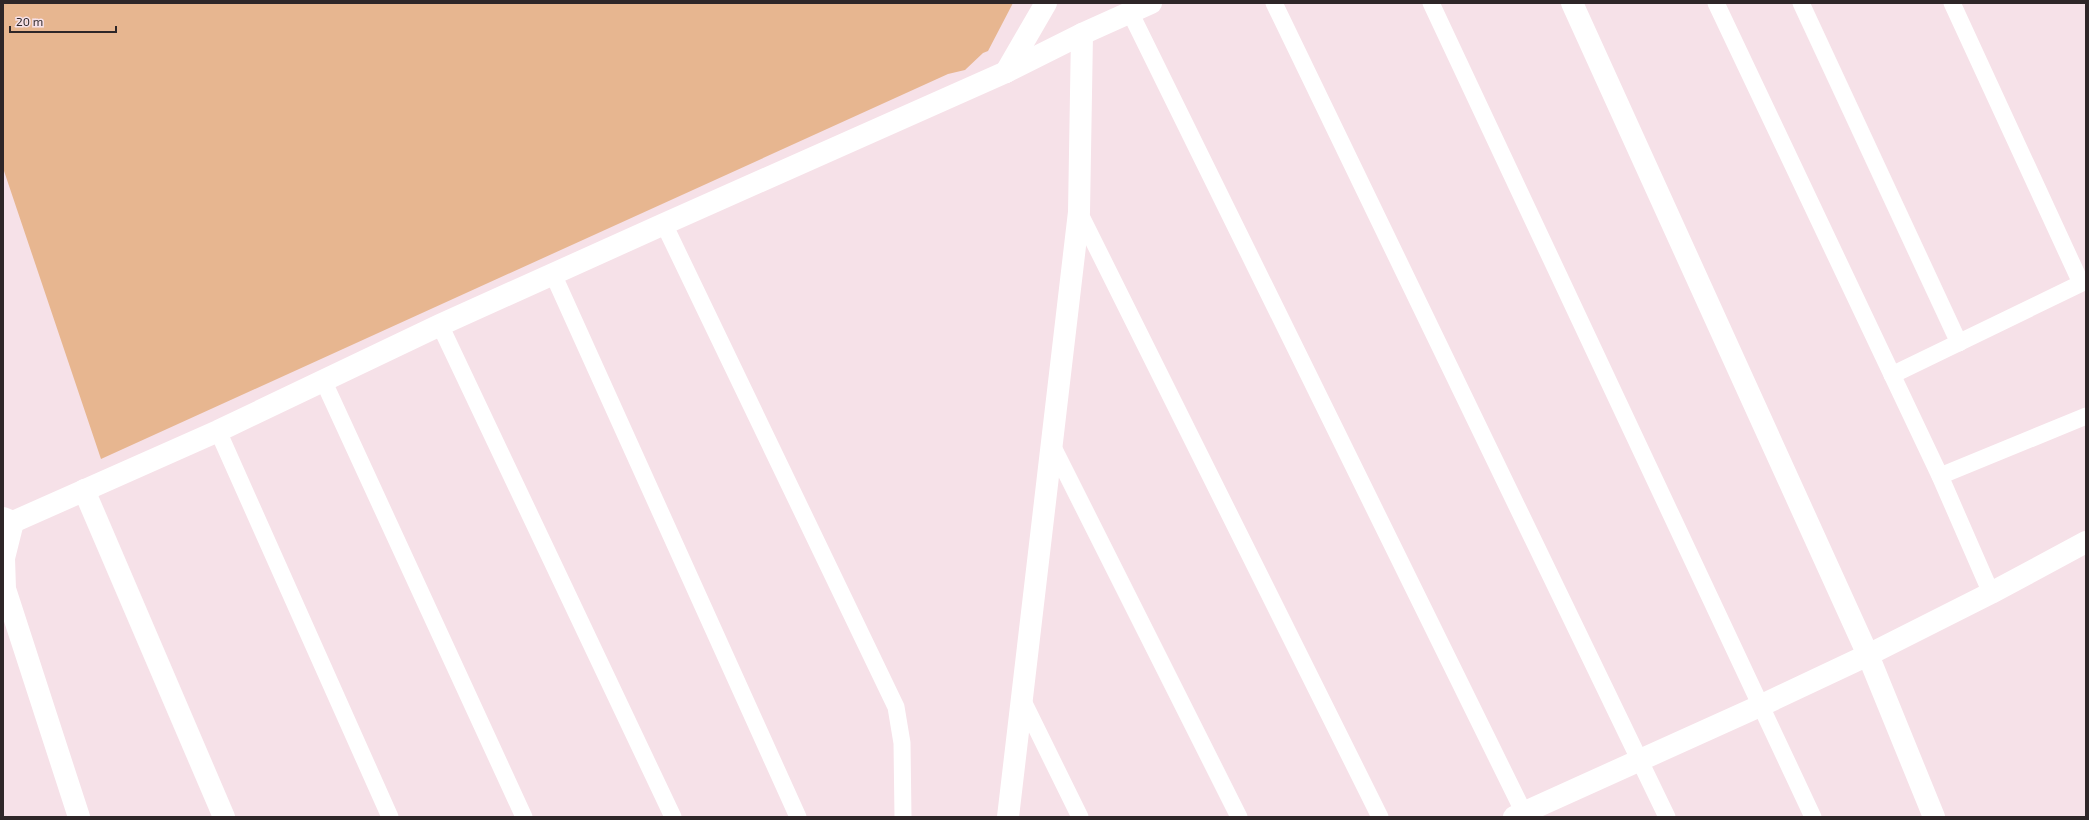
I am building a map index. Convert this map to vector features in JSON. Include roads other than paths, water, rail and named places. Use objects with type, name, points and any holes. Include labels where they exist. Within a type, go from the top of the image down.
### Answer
[{"type":"street","points":[[1006,72],[1046,3]]},
{"type":"street","points":[[79,817],[5,589],[4,558],[8,520],[84,490],[218,431],[323,380],[553,274],[1006,72],[1082,34],[1150,3]]},
{"type":"street","points":[[1572,3],[1868,655],[1934,817]]},
{"type":"street","points":[[1008,817],[1079,212],[1082,34]]},
{"type":"street","points":[[84,490],[224,817]]},
{"type":"street","points":[[1521,816],[1868,655],[1991,593],[2086,542]]},
{"type":"lane","points":[[1274,3],[1667,817]]},
{"type":"lane","points":[[1431,3],[1762,705],[1813,817]]},
{"type":"lane","points":[[1716,3],[1940,476],[1991,593]]},
{"type":"lane","points":[[1801,3],[1958,343]]},
{"type":"lane","points":[[1892,375],[2083,282],[1952,3]]},
{"type":"lane","points":[[1130,12],[1521,816]]},
{"type":"lane","points":[[1079,212],[1380,817]]},
{"type":"lane","points":[[664,224],[896,707],[902,743],[903,817]]},
{"type":"lane","points":[[553,274],[798,817]]},
{"type":"lane","points":[[440,326],[672,817]]},
{"type":"lane","points":[[323,380],[524,817]]},
{"type":"lane","points":[[1940,476],[2086,416]]},
{"type":"lane","points":[[218,431],[390,817]]},
{"type":"lane","points":[[1052,445],[1239,817]]},
{"type":"lane","points":[[1022,699],[1080,817]]}]
